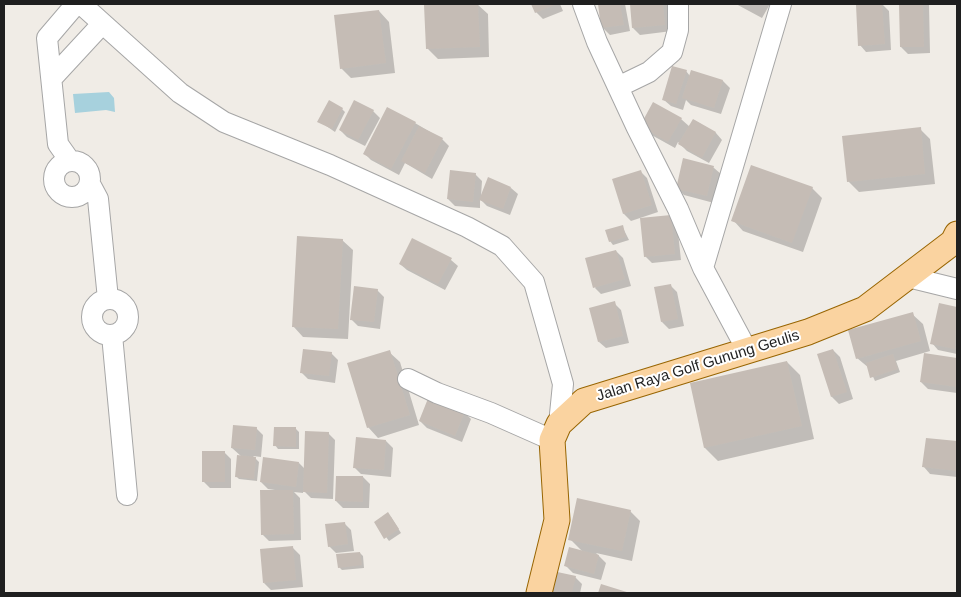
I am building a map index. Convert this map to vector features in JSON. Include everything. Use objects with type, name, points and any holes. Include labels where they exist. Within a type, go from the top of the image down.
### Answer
[{"type":"main road","name":"Jalan Raya Golf Gunung Geulis","points":[[556,432],[584,401],[748,352],[808,332],[865,309],[953,242],[957,234]]},
{"type":"main road","points":[[539,593],[557,520],[556,432]]},
{"type":"street","points":[[70,161],[58,144],[47,38],[76,4]]},
{"type":"street","points":[[81,4],[180,93],[224,122],[330,165],[467,227],[502,246],[534,282],[563,384],[556,432],[491,413],[437,393],[408,378]]},
{"type":"street","points":[[583,4],[618,87],[678,209],[703,268],[748,352]]},
{"type":"street","points":[[618,87],[649,72],[672,52],[678,30],[678,4]]},
{"type":"street","points":[[703,268],[781,4]]},
{"type":"street","points":[[52,77],[102,24]]},
{"type":"street","points":[[90,184],[81,194],[67,196],[56,187],[55,173],[58,167],[70,161],[84,164],[88,170],[90,184],[98,199],[108,299],[121,303],[128,315],[124,328],[112,335],[127,495]]},
{"type":"street","points":[[908,277],[957,289]]},
{"type":"water","points":[[109,92],[114,98],[115,112],[106,110],[75,113],[73,94]]},
{"type":"building","points":[[478,4],[480,47],[426,49],[424,5]]},
{"type":"building","points":[[531,4],[557,4],[535,13]]},
{"type":"building","points":[[598,4],[620,4],[624,25],[601,28]]},
{"type":"building","points":[[630,4],[663,4],[665,25],[632,28]]},
{"type":"building","points":[[882,4],[885,44],[858,46],[856,5]]},
{"type":"building","points":[[899,4],[923,4],[924,47],[900,47]]},
{"type":"building","points":[[379,10],[386,63],[340,69],[334,15]]},
{"type":"building","points":[[672,66],[687,70],[676,104],[662,100]]},
{"type":"building","points":[[691,70],[723,80],[714,108],[682,98]]},
{"type":"building","points":[[329,100],[343,108],[332,129],[317,122]]},
{"type":"building","points":[[354,100],[374,110],[358,140],[339,130]]},
{"type":"building","points":[[653,102],[682,118],[668,142],[640,126]]},
{"type":"building","points":[[387,107],[416,122],[391,169],[363,154]]},
{"type":"building","points":[[693,119],[716,132],[702,158],[678,144]]},
{"type":"building","points":[[419,126],[443,138],[425,173],[401,161]]},
{"type":"building","points":[[921,127],[925,174],[847,182],[842,136]]},
{"type":"building","points":[[683,158],[714,166],[707,196],[676,189]]},
{"type":"building","points":[[751,165],[813,187],[792,243],[731,221]]},
{"type":"building","points":[[450,170],[476,173],[473,202],[447,199]]},
{"type":"building","points":[[641,170],[652,205],[623,214],[612,179]]},
{"type":"building","points":[[488,177],[511,187],[503,209],[479,200]]},
{"type":"building","points":[[671,215],[675,254],[644,257],[640,218]]},
{"type":"building","points":[[623,225],[626,237],[609,242],[605,230]]},
{"type":"building","points":[[297,236],[343,239],[338,329],[292,327]]},
{"type":"building","points":[[412,238],[452,258],[438,284],[399,264]]},
{"type":"building","points":[[616,250],[625,279],[593,288],[585,258]]},
{"type":"building","points":[[671,284],[678,319],[661,322],[654,287]]},
{"type":"building","points":[[354,286],[378,289],[374,322],[350,320]]},
{"type":"building","points":[[615,301],[623,336],[598,342],[589,308]]},
{"type":"building","points":[[939,303],[957,307],[955,349],[930,344]]},
{"type":"building","points":[[913,312],[921,341],[856,359],[848,330]]},
{"type":"building","points":[[303,349],[332,352],[329,376],[300,373]]},
{"type":"building","points":[[833,349],[847,392],[831,397],[817,354]]},
{"type":"building","points":[[390,350],[410,415],[367,428],[347,363]]},
{"type":"building","points":[[924,353],[957,358],[957,387],[920,382]]},
{"type":"building","points":[[893,354],[898,369],[870,378],[866,363]]},
{"type":"building","points":[[787,361],[802,426],[704,448],[690,383]]},
{"type":"building","points":[[429,396],[465,411],[455,436],[419,421]]},
{"type":"building","points":[[233,425],[257,427],[255,450],[231,448]]},
{"type":"building","points":[[274,427],[296,427],[296,447],[273,446]]},
{"type":"building","points":[[305,431],[329,432],[327,493],[303,492]]},
{"type":"building","points":[[356,437],[386,440],[384,470],[353,468]]},
{"type":"building","points":[[926,438],[957,441],[957,471],[922,467]]},
{"type":"building","points":[[202,451],[225,451],[225,482],[202,482]]},
{"type":"building","points":[[237,455],[256,457],[254,479],[235,477]]},
{"type":"building","points":[[263,457],[299,462],[296,487],[260,482]]},
{"type":"building","points":[[336,476],[363,476],[363,502],[335,501]]},
{"type":"building","points":[[260,490],[293,490],[294,534],[261,535]]},
{"type":"building","points":[[577,498],[631,510],[622,551],[568,540]]},
{"type":"building","points":[[388,512],[399,529],[384,539],[374,522]]},
{"type":"building","points":[[345,522],[348,544],[328,547],[325,524]]},
{"type":"building","points":[[293,546],[296,580],[263,583],[260,549]]},
{"type":"building","points":[[569,547],[599,555],[594,574],[564,566]]},
{"type":"building","points":[[360,552],[362,565],[338,568],[336,554]]},
{"type":"building","points":[[548,570],[576,576],[572,593],[543,593]]},
{"type":"building","points":[[601,584],[630,593],[598,593]]}]
